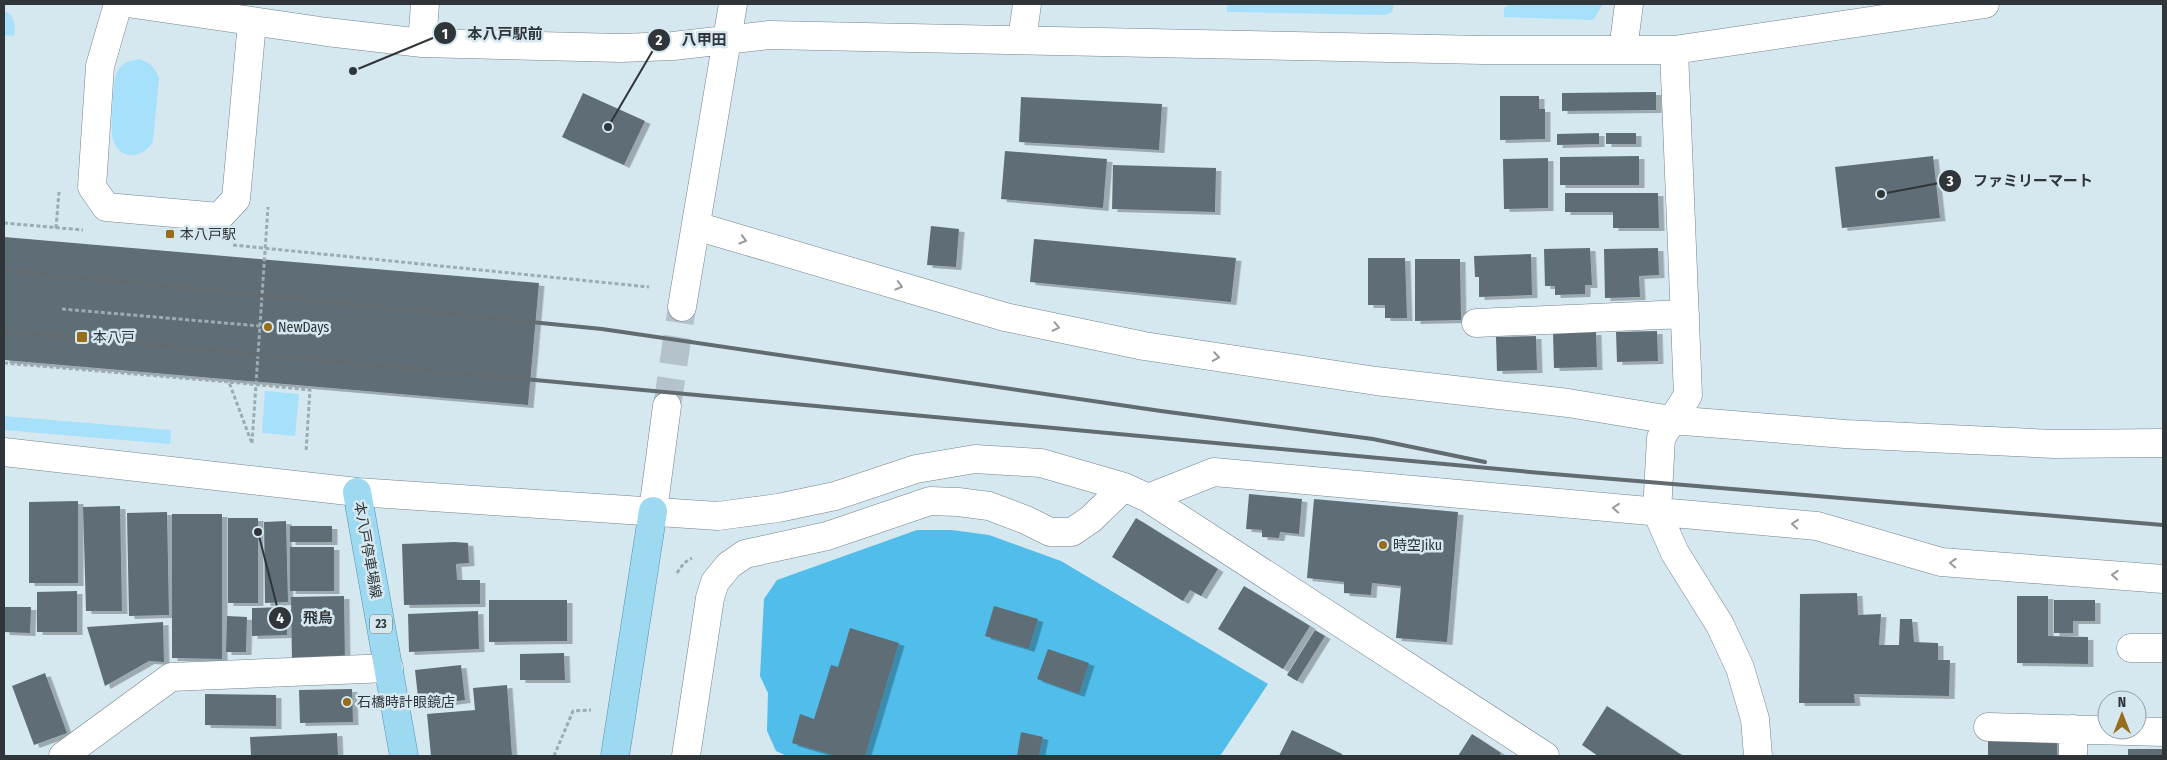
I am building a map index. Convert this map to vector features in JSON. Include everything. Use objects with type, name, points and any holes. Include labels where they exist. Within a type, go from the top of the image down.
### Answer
[{"type":"main road","name":"本八戸停車場線","points":[[358,492],[404,756]]},
{"type":"main road","points":[[615,756],[652,512]]},
{"type":"street","points":[[118,4],[100,66],[92,187],[106,207],[219,217],[236,200],[252,22]]},
{"type":"street","points":[[134,4],[252,22],[422,43],[621,48],[673,46],[769,35],[1474,49],[1623,50],[1674,50],[1897,11],[1985,4]]},
{"type":"street","points":[[422,43],[425,4]]},
{"type":"street","points":[[682,307],[733,4]]},
{"type":"street","points":[[1022,40],[1027,4]]},
{"type":"street","points":[[1623,50],[1629,4]]},
{"type":"street","points":[[1674,50],[1688,395],[1661,438],[1658,512],[1674,553],[1720,625],[1740,668],[1755,719],[1758,756]]},
{"type":"street","points":[[696,226],[1005,317],[1144,346],[1376,381],[1568,404],[1672,420],[1865,435],[2054,444],[2163,443]]},
{"type":"street","points":[[1476,323],[1685,314]]},
{"type":"street","points":[[652,512],[668,406]]},
{"type":"street","points":[[4,452],[358,492],[718,516],[778,508],[835,496],[916,469],[975,459],[1041,463],[1124,487],[1148,498],[1544,756]]},
{"type":"street","points":[[1148,498],[1214,472],[1818,526],[1941,562],[2163,579]]},
{"type":"street","points":[[686,756],[710,598],[715,582],[729,565],[745,554],[828,536],[930,501],[989,506],[1026,520],[1050,532],[1072,532],[1091,520],[1124,487]]},
{"type":"street","points":[[2131,648],[2163,648]]},
{"type":"street","points":[[63,756],[171,677],[389,668]]},
{"type":"street","points":[[1988,727],[2163,732]]},
{"type":"street","points":[[2073,729],[2073,756]]},
{"type":"path","points":[[230,382],[252,443],[265,248],[649,287]]},
{"type":"path","points":[[62,309],[260,326]]},
{"type":"path","points":[[4,363],[310,390],[306,450]]},
{"type":"path","points":[[676,581],[677,574],[684,563],[696,556]]},
{"type":"path","points":[[554,756],[573,711],[591,710]]},
{"type":"shaded area","points":[[1227,4],[1394,4],[1392,12],[1385,15],[1227,12]]},
{"type":"shaded area","points":[[1510,4],[1603,4],[1593,20],[1504,17],[1504,8]]},
{"type":"shaded area","points":[[4,11],[11,15],[15,25],[14,36],[4,35]]},
{"type":"shaded area","points":[[139,59],[152,66],[159,78],[153,141],[144,151],[132,155],[121,152],[113,140],[112,105],[117,72],[129,61]]},
{"type":"shaded area","points":[[265,391],[299,394],[295,436],[262,433]]},
{"type":"shaded area","points":[[4,416],[171,430],[170,444],[4,430]]},
{"type":"shaded area","points":[[917,530],[952,530],[989,535],[1061,561],[1268,684],[1220,756],[787,756],[776,751],[767,731],[768,693],[760,676],[764,599],[777,580]]},
{"type":"building","points":[[1656,92],[1656,110],[1562,111],[1562,93]]},
{"type":"building","points":[[583,93],[645,121],[624,165],[562,137]]},
{"type":"building","points":[[1500,96],[1539,96],[1539,109],[1545,109],[1545,139],[1500,140]]},
{"type":"building","points":[[1021,97],[1162,104],[1159,150],[1019,142]]},
{"type":"building","points":[[1599,133],[1599,144],[1557,145],[1557,134]]},
{"type":"building","points":[[1606,133],[1636,133],[1636,144],[1606,144]]},
{"type":"building","points":[[1005,151],[1107,159],[1103,208],[1001,199]]},
{"type":"building","points":[[1639,156],[1639,185],[1560,185],[1560,157]]},
{"type":"building","points":[[1933,156],[1940,218],[1842,228],[1835,167]]},
{"type":"building","points":[[1548,158],[1548,208],[1504,209],[1503,159]]},
{"type":"building","points":[[1113,165],[1216,168],[1215,212],[1112,209]]},
{"type":"building","points":[[1565,193],[1658,193],[1659,228],[1613,228],[1613,212],[1565,212]]},
{"type":"building","points":[[931,226],[959,229],[956,267],[927,265]]},
{"type":"building","name":"本八戸","points":[[4,237],[539,283],[528,405],[4,360]]},
{"type":"building","points":[[1034,239],[1236,258],[1231,302],[1030,282]]},
{"type":"building","points":[[1590,248],[1592,285],[1585,285],[1585,294],[1555,295],[1555,286],[1545,286],[1544,249]]},
{"type":"building","points":[[1658,248],[1659,275],[1639,276],[1640,297],[1605,298],[1604,249]]},
{"type":"building","points":[[1531,254],[1532,295],[1479,297],[1479,277],[1475,277],[1474,256]]},
{"type":"building","points":[[1368,258],[1405,258],[1407,318],[1385,318],[1385,305],[1368,305]]},
{"type":"building","points":[[1415,259],[1460,259],[1461,320],[1415,321]]},
{"type":"building","points":[[1657,331],[1658,361],[1617,362],[1616,332]]},
{"type":"building","points":[[1596,332],[1597,367],[1554,368],[1553,333]]},
{"type":"building","points":[[1536,336],[1537,370],[1497,371],[1496,337]]},
{"type":"building","points":[[1249,494],[1302,499],[1299,534],[1280,532],[1279,538],[1262,537],[1262,530],[1246,529]]},
{"type":"building","name":"時空Jiku","points":[[1314,499],[1458,512],[1447,642],[1396,638],[1401,586],[1372,583],[1371,595],[1344,593],[1344,582],[1307,578]]},
{"type":"building","points":[[78,501],[78,583],[29,583],[29,502]]},
{"type":"building","points":[[120,506],[122,611],[86,611],[83,507]]},
{"type":"building","points":[[167,512],[169,615],[129,616],[127,513]]},
{"type":"building","points":[[172,514],[222,514],[222,659],[172,658]]},
{"type":"building","points":[[228,518],[258,518],[258,603],[228,603]]},
{"type":"building","points":[[1136,518],[1218,569],[1201,596],[1190,590],[1183,601],[1112,557]]},
{"type":"building","points":[[286,521],[288,602],[265,603],[264,522]]},
{"type":"building","points":[[290,526],[332,526],[332,542],[290,542]]},
{"type":"building","points":[[468,543],[469,563],[456,564],[457,580],[480,580],[480,604],[404,605],[402,544]]},
{"type":"building","points":[[290,547],[334,547],[334,591],[290,591]]},
{"type":"building","points":[[1244,586],[1310,626],[1283,669],[1218,629]]},
{"type":"building","points":[[77,591],[77,632],[37,632],[37,592]]},
{"type":"building","points":[[1857,593],[1858,615],[1881,614],[1879,645],[1899,645],[1900,619],[1912,619],[1914,642],[1938,643],[1938,660],[1950,660],[1949,696],[1854,694],[1855,703],[1799,703],[1800,594]]},
{"type":"building","points":[[344,596],[345,663],[292,663],[291,597]]},
{"type":"building","points":[[2017,596],[2048,596],[2048,636],[2088,637],[2088,664],[2017,663]]},
{"type":"building","points":[[489,600],[567,600],[567,641],[489,642]]},
{"type":"building","points":[[2054,600],[2095,600],[2095,621],[2073,621],[2073,633],[2054,633]]},
{"type":"building","points":[[994,606],[1038,619],[1029,649],[985,636]]},
{"type":"building","points":[[4,607],[31,607],[30,633],[4,632]]},
{"type":"building","points":[[287,607],[287,635],[252,636],[252,608]]},
{"type":"building","points":[[478,611],[479,649],[409,652],[408,614]]},
{"type":"building","points":[[227,616],[247,617],[246,652],[226,652]]},
{"type":"building","points":[[163,622],[164,662],[149,661],[105,686],[87,627]]},
{"type":"building","points":[[850,628],[899,643],[865,756],[836,756],[792,743],[800,714],[814,719],[831,665],[838,667]]},
{"type":"building","points":[[1315,630],[1325,636],[1297,681],[1287,675]]},
{"type":"building","points":[[1048,649],[1089,663],[1079,694],[1037,679]]},
{"type":"building","points":[[564,653],[565,680],[520,680],[520,654]]},
{"type":"building","points":[[461,665],[465,700],[419,706],[415,670]]},
{"type":"building","points":[[45,673],[67,733],[34,745],[12,686]]},
{"type":"building","points":[[507,685],[512,756],[431,756],[427,714],[475,710],[473,688]]},
{"type":"building","points":[[352,689],[353,722],[300,723],[299,690]]},
{"type":"building","points":[[205,694],[276,695],[276,726],[205,725]]},
{"type":"building","points":[[1607,706],[1683,756],[1598,756],[1582,745]]},
{"type":"building","points":[[1292,730],[1342,754],[1341,756],[1279,756]]},
{"type":"building","points":[[1021,732],[1043,737],[1039,756],[1017,756]]},
{"type":"building","points":[[337,733],[338,756],[251,756],[250,737]]},
{"type":"building","points":[[1472,734],[1501,753],[1499,756],[1458,756]]},
{"type":"building","points":[[1988,740],[2057,741],[2057,756],[1988,756]]},
{"type":"building","points":[[2128,749],[2162,749],[2162,756],[2128,756]]},
{"type":"tunnel","points":[[667,406],[682,307]]},
{"type":"railway","points":[[4,270],[602,329],[1161,411],[1373,439],[1485,462]]},
{"type":"railway","points":[[4,331],[1541,473],[2163,525]]},
{"type":"place","name":"本八戸駅前","points":[[353,71]]},
{"type":"place","name":"八甲田","points":[[608,127]]},
{"type":"place","name":"ファミリーマート","points":[[1881,194]]},
{"type":"place","name":"本八戸駅","points":[[170,234]]},
{"type":"place","name":"NewDays","points":[[268,327]]},
{"type":"place","name":"本八戸","points":[[82,337]]},
{"type":"place","name":"飛鳥","points":[[258,532]]},
{"type":"place","name":"時空Jiku","points":[[1383,545]]},
{"type":"place","name":"石橋時計眼鏡店","points":[[347,702]]}]
